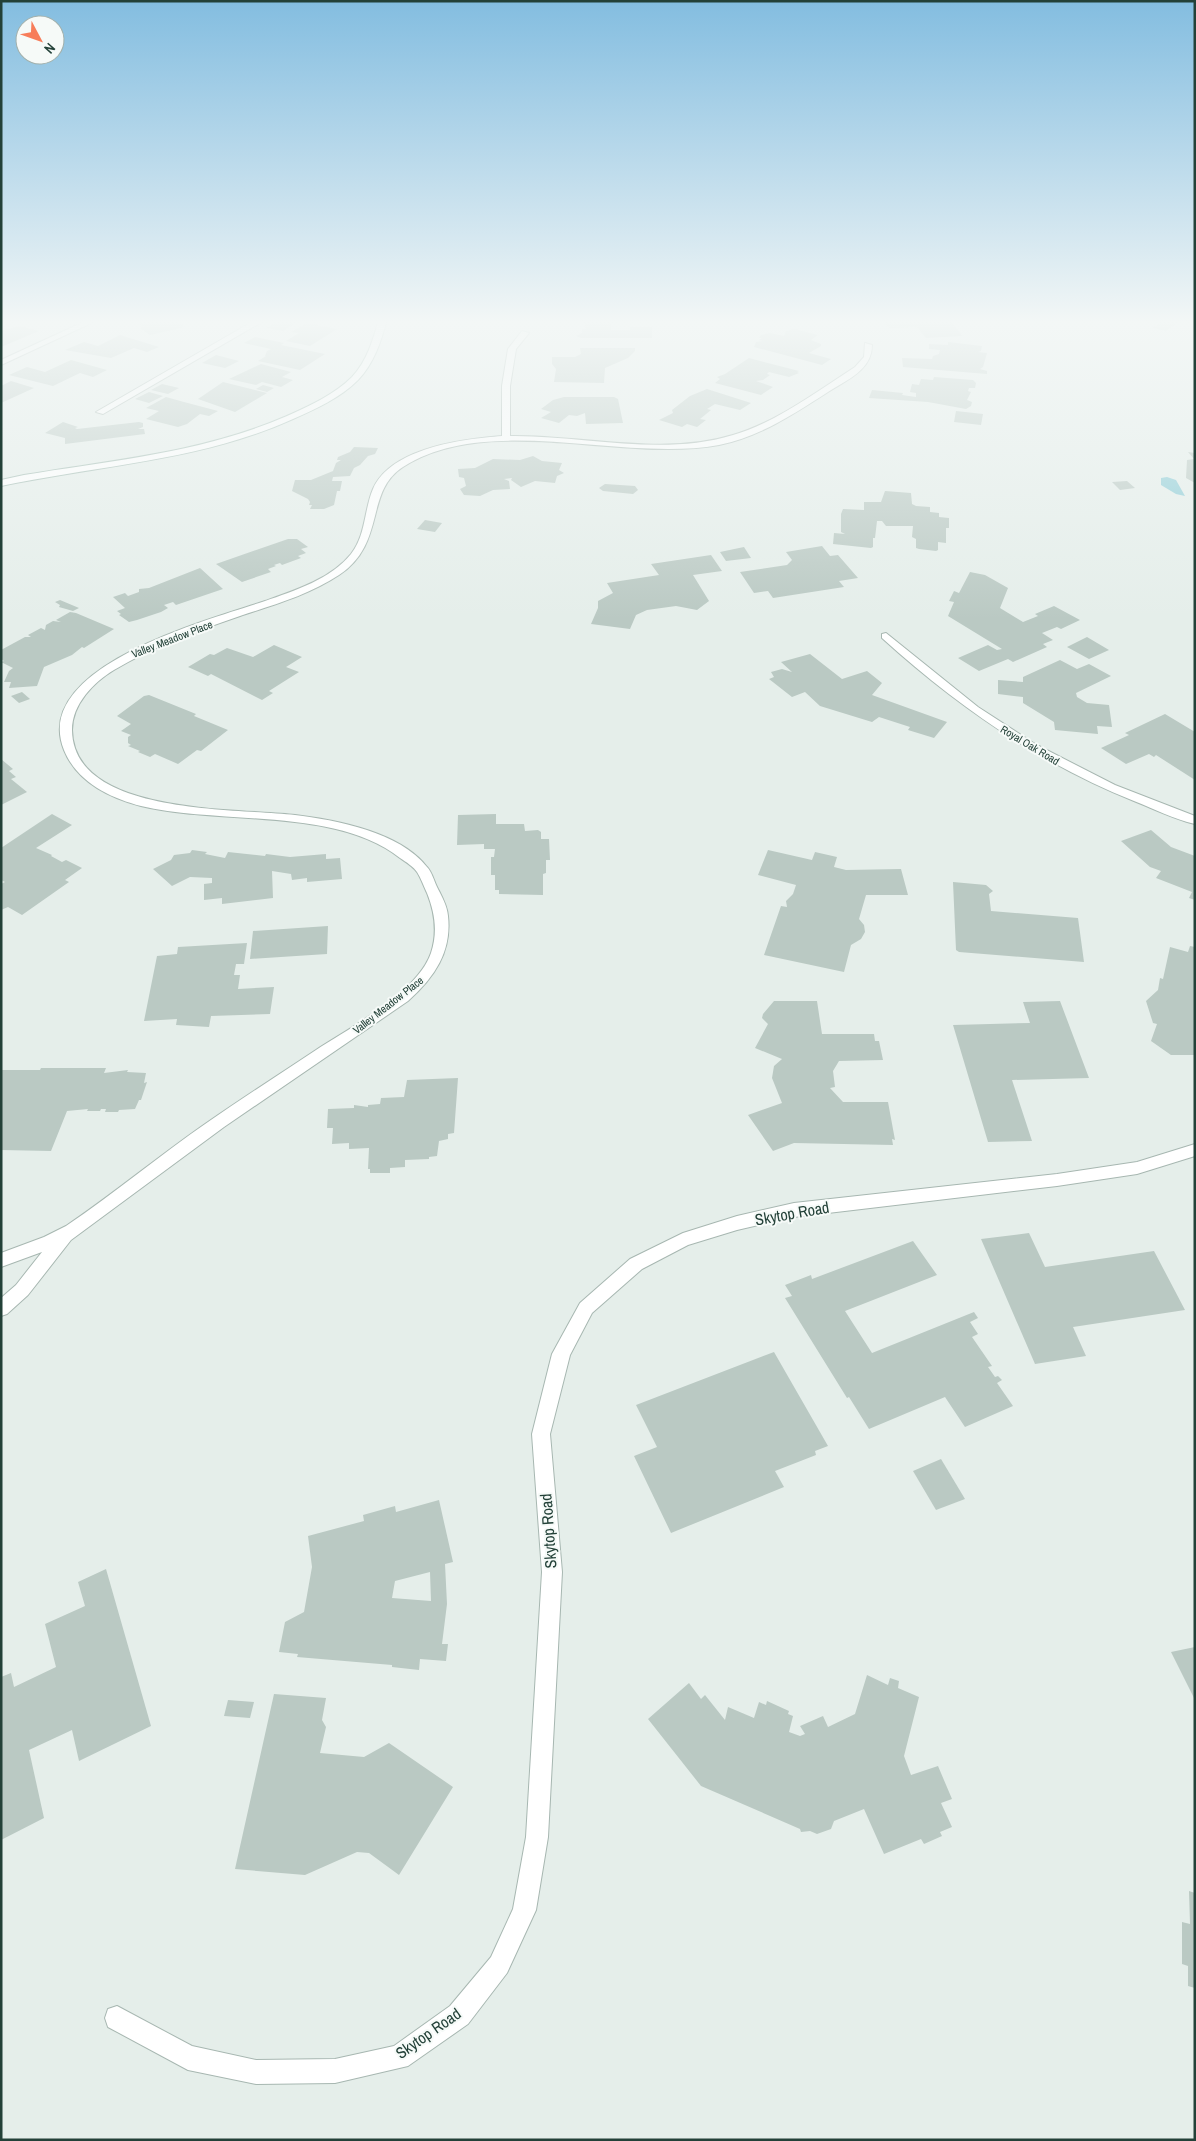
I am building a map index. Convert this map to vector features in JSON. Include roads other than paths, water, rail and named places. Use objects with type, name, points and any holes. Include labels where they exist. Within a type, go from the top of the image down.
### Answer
[{"type":"street","points":[[1,484],[71,470],[180,453],[253,434],[288,419]]},
{"type":"street","points":[[506,419],[506,436]]},
{"type":"street","name":"Valley Meadow Place","points":[[1,1260],[65,1234],[208,1130],[375,1018],[424,978],[439,948],[443,926],[436,890],[420,865],[393,844],[367,832],[334,825],[165,806],[125,796],[104,788],[91,778],[68,750],[67,717],[84,689],[96,677],[122,659],[152,644],[297,592],[333,574],[355,556],[364,539],[378,486],[391,472],[412,459],[437,449],[468,441],[506,436],[680,446],[734,438],[775,419]]},
{"type":"street","name":"Royal Oak Road","points":[[886,636],[941,684],[984,716],[1032,747],[1078,772],[1195,820]]},
{"type":"street","name":"Skytop Road","points":[[117,2018],[188,2058],[256,2072],[335,2071],[399,2057],[459,2015],[499,1964],[524,1910],[537,1837],[552,1572],[541,1434],[561,1354],[586,1308],[636,1264],[683,1240],[737,1223],[794,1210],[1137,1168],[1195,1150]]},
{"type":"street","name":"Valley Meadow Place","points":[[2,1305],[22,1290],[65,1234]]},
{"type":"water","points":[[1167,477],[1176,480],[1185,496],[1176,494],[1161,485],[1161,478]]}]
